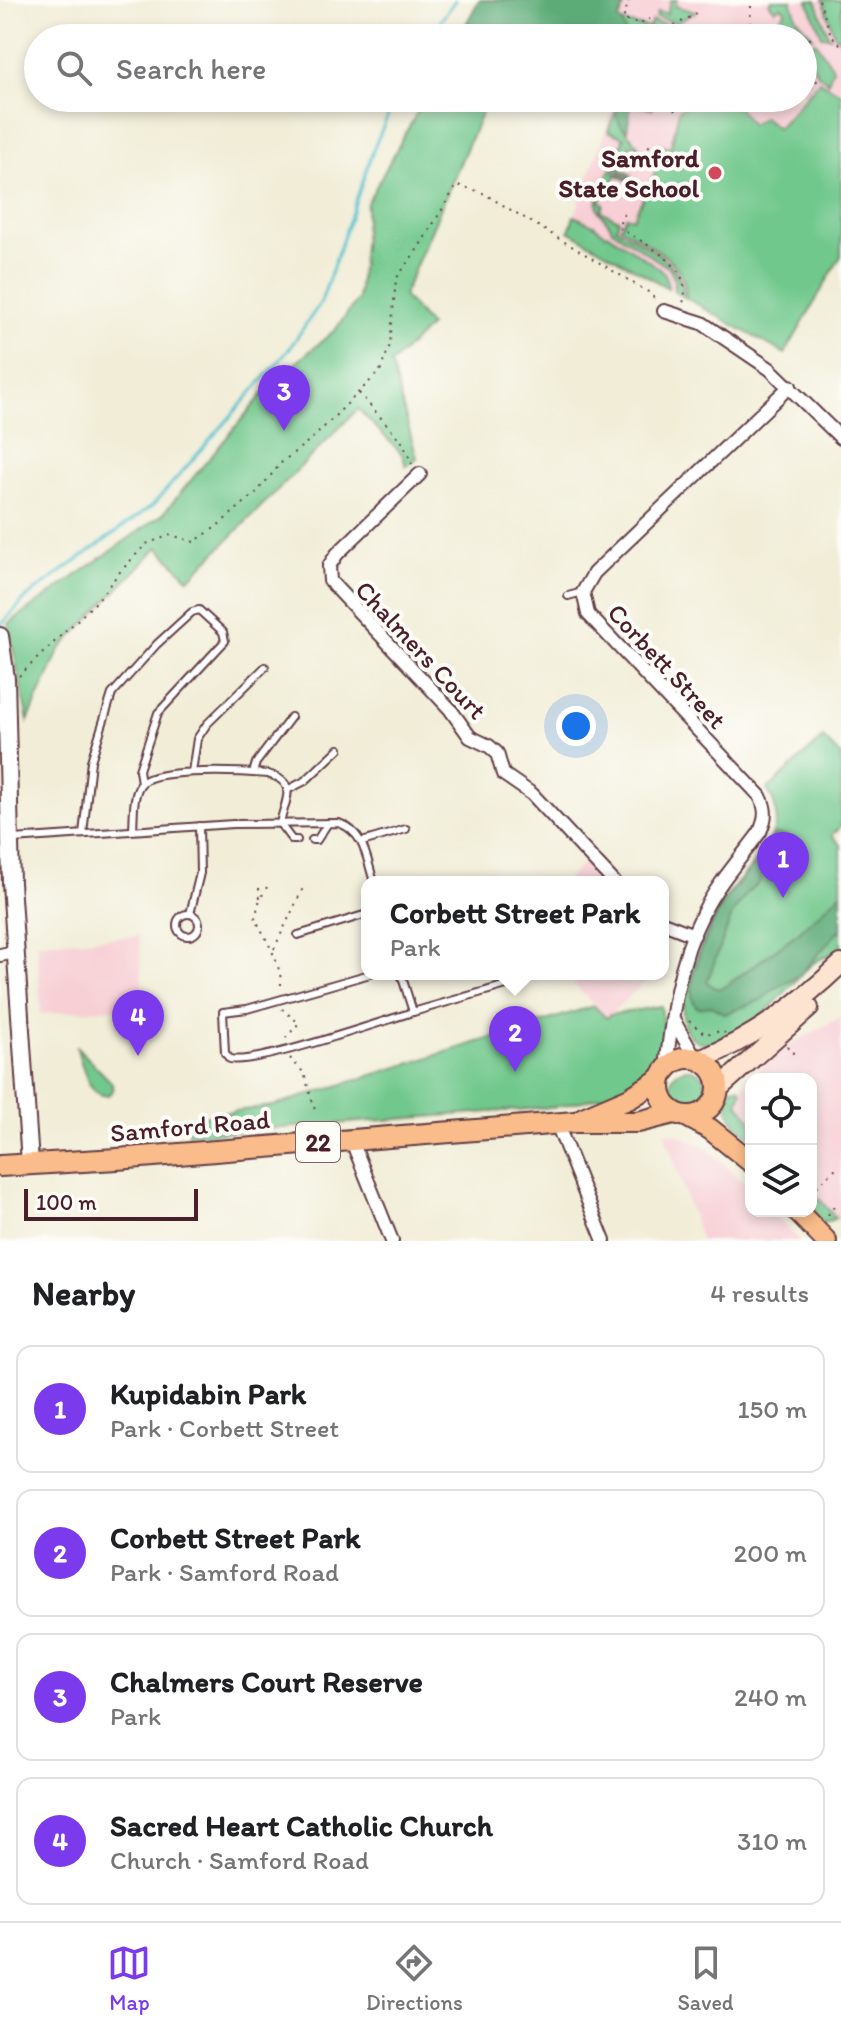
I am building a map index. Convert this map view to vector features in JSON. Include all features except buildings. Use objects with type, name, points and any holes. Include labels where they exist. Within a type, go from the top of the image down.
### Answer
[{"type":"main road","points":[[745,1153],[723,1122],[713,1071],[698,1059],[804,999],[841,964]]},
{"type":"main road","points":[[680,1114],[701,1113],[760,1051],[841,979]]},
{"type":"main road","points":[[733,1041],[760,1051]]},
{"type":"main road","name":"22","points":[[663,1074],[680,1059],[698,1059]]},
{"type":"main road","name":"Samford Road","points":[[566,1123],[630,1098],[663,1074]]},
{"type":"main road","points":[[663,1074],[661,1098],[680,1114],[710,1129],[745,1157]]},
{"type":"main road","name":"Samford Road","points":[[0,1166],[566,1123],[638,1122],[680,1114]]},
{"type":"main road","points":[[803,1217],[826,1241]]},
{"type":"street","points":[[664,311],[702,323],[770,369],[841,438]]},
{"type":"street","name":"Corbett Street","points":[[663,1074],[679,1021],[675,994],[694,935],[703,912],[760,832],[765,820],[765,807],[760,796],[588,614],[583,592],[594,573],[790,386]]},
{"type":"street","name":"Chalmers Court","points":[[420,474],[337,554],[329,566],[330,581],[450,709],[470,737],[497,753],[503,774],[532,794],[608,876]]},
{"type":"street","points":[[0,638],[6,679],[10,840],[8,954],[30,1163]]},
{"type":"street","points":[[669,925],[694,935]]},
{"type":"street","points":[[679,1021],[698,1059]]},
{"type":"street","points":[[566,1123],[604,1241]]},
{"type":"street","points":[[351,1139],[392,1241]]},
{"type":"lane","points":[[568,596],[583,592]]},
{"type":"lane","points":[[83,834],[91,761],[112,694],[157,644],[192,612],[199,610],[223,632],[225,641],[158,713],[139,770],[141,783]]},
{"type":"lane","points":[[192,772],[197,739],[207,724],[265,667]]},
{"type":"lane","points":[[253,773],[256,763],[291,717]]},
{"type":"lane","points":[[287,790],[305,781],[339,749]]},
{"type":"lane","points":[[133,830],[136,793],[141,783],[149,778],[192,772],[253,773],[280,777],[287,784],[289,798],[280,824]]},
{"type":"lane","points":[[312,840],[317,840],[328,823]]},
{"type":"lane","points":[[10,840],[199,826],[339,823],[354,829],[362,842],[372,876]]},
{"type":"lane","points":[[280,824],[292,840],[297,840]]},
{"type":"lane","points":[[190,914],[200,873],[199,826]]},
{"type":"lane","points":[[362,842],[406,829]]},
{"type":"lane","points":[[298,935],[361,916]]},
{"type":"lane","points":[[361,977],[258,1006],[223,1012],[225,1053],[230,1059],[238,1061],[286,1050],[520,981]]},
{"type":"lane","points":[[403,980],[413,1012]]},
{"type":"path","points":[[629,0],[623,20],[640,24],[650,19]]},
{"type":"path","points":[[819,0],[831,35],[841,45]]},
{"type":"path","points":[[749,24],[752,4]]},
{"type":"path","points":[[678,24],[696,14]]},
{"type":"path","points":[[652,154],[655,142]]},
{"type":"path","points":[[648,146],[654,148]]},
{"type":"path","points":[[17,678],[96,602],[146,544],[171,535],[194,542],[216,527],[257,492],[282,462],[315,436],[380,371],[390,345],[396,279],[457,185],[481,192],[650,293],[664,311]]},
{"type":"path","points":[[624,214],[618,227],[678,270],[684,282],[685,298],[679,316]]},
{"type":"path","points":[[358,393],[403,443],[420,474]]},
{"type":"path","points":[[267,887],[255,918],[273,950]]},
{"type":"path","points":[[259,888],[260,899]]},
{"type":"path","points":[[280,995],[282,983],[273,950],[303,888]]},
{"type":"path","points":[[279,1006],[299,1023],[283,1041],[284,1045]]},
{"type":"path","points":[[679,1021],[693,1023],[705,1034],[722,1031],[733,1041]]},
{"type":"path","points":[[786,1045],[794,1054]]},
{"type":"path","points":[[289,1054],[304,1073],[315,1110]]},
{"type":"path","points":[[817,1187],[837,1167]]},
{"type":"path","points":[[828,1215],[836,1204]]},
{"type":"shaded area","name":"Samford State School","points":[[493,0],[841,0],[841,256],[785,354],[569,231],[612,112],[817,112],[817,24],[501,24]]},
{"type":"shaded area","points":[[583,863],[595,876],[570,876]]},
{"type":"shaded area","points":[[139,936],[144,1006],[41,1014],[37,943]]},
{"type":"shaded area","points":[[571,980],[647,980],[606,1018]]},
{"type":"shaded area","points":[[841,1017],[841,1223],[817,1197],[817,1073],[755,1073],[787,1046]]},
{"type":"shaded area","points":[[745,1085],[745,1117],[733,1098]]},
{"type":"shaded area","points":[[664,1132],[682,1136],[707,1148],[745,1184],[745,1217],[777,1217],[800,1241],[701,1241]]},
{"type":"green space","points":[[479,0],[606,0],[624,6],[619,20],[623,24],[467,22]]},
{"type":"green space","points":[[671,0],[677,0],[675,6],[696,12],[676,23],[656,17],[658,12],[667,14]]},
{"type":"green space","points":[[772,0],[791,0],[802,24],[785,24],[780,18],[786,11],[781,6],[775,10],[769,3]]},
{"type":"green space","points":[[816,0],[831,37],[822,36],[808,1]]},
{"type":"green space","points":[[823,0],[841,0],[841,41],[834,34]]},
{"type":"green space","points":[[817,44],[833,68],[828,82],[818,74]]},
{"type":"green space","points":[[819,81],[841,93],[841,256],[785,354],[686,298],[681,274],[673,264],[653,247],[620,227],[626,216],[633,218],[662,159],[657,155],[657,144],[671,147],[679,112],[741,112],[751,125],[763,117],[778,128],[792,112],[817,112]]},
{"type":"green space","points":[[417,112],[482,112],[403,296],[430,326],[391,364],[417,458],[406,466],[402,454],[358,409],[189,579],[158,547],[60,649],[28,721],[8,624],[163,514],[272,383],[335,330],[358,299],[367,203]]},
{"type":"green space","points":[[616,112],[622,126],[640,148],[631,144],[619,168],[630,177],[611,167],[624,138],[608,131]]},
{"type":"green space","points":[[616,112],[630,112],[627,131],[620,123]]},
{"type":"green space","points":[[610,170],[629,179],[616,175],[600,201],[604,204],[601,211],[619,220],[616,228],[669,264],[682,285],[684,297],[674,291],[674,278],[669,268],[612,230],[598,209],[598,198]]},
{"type":"green space","points":[[574,216],[594,225],[659,268],[665,274],[668,288],[569,231]]},
{"type":"green space","points":[[823,738],[841,756],[841,826],[832,835],[841,845],[841,948],[814,963],[759,1018],[736,1035],[716,1043],[697,1041],[686,1029],[683,1015],[684,997],[702,942],[721,904],[760,856],[772,835],[776,812],[767,790]]},
{"type":"green space","points":[[774,835],[796,839],[802,848],[779,849],[765,867],[759,883],[747,893],[732,915],[707,982],[717,989],[726,986],[799,932],[841,893],[841,928],[799,976],[761,1000],[725,1014],[711,1006],[698,1008],[693,1000],[694,975],[709,931],[726,900]]},
{"type":"green space","points":[[594,1006],[606,1018],[661,1006],[664,1033],[657,1054],[635,1085],[614,1094],[555,1107],[189,1135],[186,1118],[273,1106]]},
{"type":"green space","points":[[76,1046],[112,1083],[113,1090],[108,1095],[95,1091],[90,1085]]},
{"type":"green space","points":[[688,1069],[701,1074],[706,1087],[701,1100],[688,1105],[675,1100],[670,1087],[675,1074]]},
{"type":"green space","points":[[739,1087],[742,1091],[738,1103],[745,1112],[745,1132],[728,1109],[728,1095],[732,1088]]},
{"type":"green space","points":[[817,1197],[836,1218],[823,1223],[817,1216]]},
{"type":"waterway","points":[[439,24],[455,0]]},
{"type":"waterway","points":[[0,626],[27,597],[153,505],[287,352],[321,302],[375,145],[390,112]]},
{"type":"place","name":"Samford State School","points":[[715,173]]},
{"type":"place","name":"Chalmers Court Reserve","points":[[284,431]]},
{"type":"place","name":"Kupidabin Park","points":[[783,898]]},
{"type":"place","name":"Sacred Heart Catholic Church","points":[[138,1056]]},
{"type":"place","name":"Corbett Street Park","points":[[515,1072]]}]
